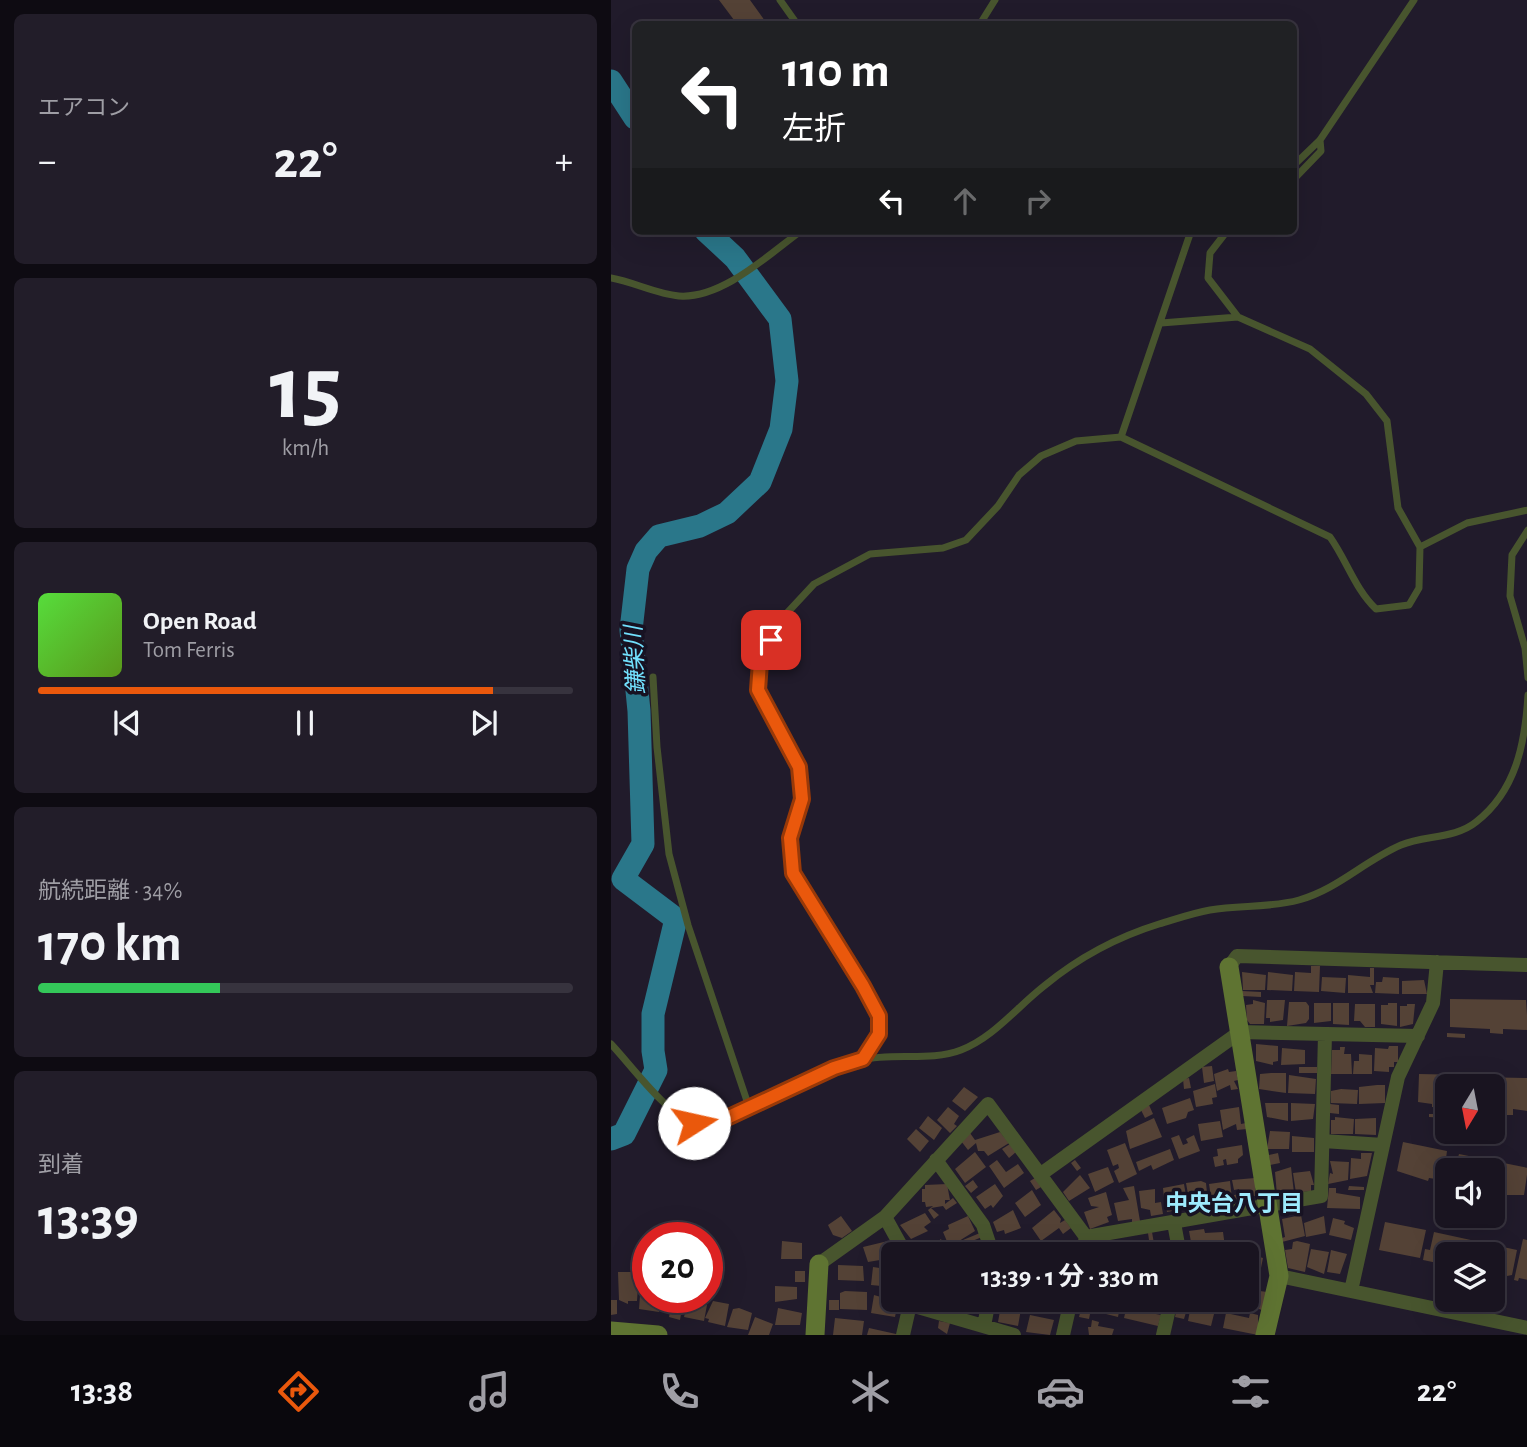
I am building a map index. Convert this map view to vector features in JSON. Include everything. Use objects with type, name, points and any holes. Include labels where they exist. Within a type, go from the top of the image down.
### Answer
[{"type":"street","points":[[1265,1335],[1279,1276],[1229,967],[1236,956],[1527,965]]},
{"type":"street","points":[[1351,1291],[1399,1077],[1433,1003],[1436,962]]},
{"type":"street","points":[[1041,1174],[1240,1031],[1418,1036]]},
{"type":"street","points":[[1086,1237],[1321,1196],[1325,1034]]},
{"type":"street","points":[[815,1335],[819,1264],[885,1217],[988,1104],[1086,1237],[1085,1242]]},
{"type":"street","points":[[1323,1142],[1383,1145]]},
{"type":"street","points":[[936,1160],[983,1225],[989,1242]]},
{"type":"street","points":[[885,1217],[899,1242]]},
{"type":"street","points":[[1175,1223],[1178,1242]]},
{"type":"street","points":[[1279,1276],[1527,1328]]},
{"type":"street","points":[[903,1335],[909,1312]]},
{"type":"street","points":[[941,1312],[1014,1335]]},
{"type":"street","points":[[984,1326],[987,1312]]},
{"type":"street","points":[[1063,1335],[1068,1312]]},
{"type":"street","points":[[1163,1335],[1168,1312]]},
{"type":"street","points":[[611,1331],[658,1335]]},
{"type":"lane","points":[[780,0],[795,21]]},
{"type":"lane","points":[[982,21],[995,0]]},
{"type":"lane","points":[[1297,162],[1320,139],[1414,0]]},
{"type":"lane","points":[[1297,176],[1321,151],[1320,139]]},
{"type":"lane","points":[[611,278],[677,296],[696,296],[723,286],[795,235]]},
{"type":"lane","points":[[1121,437],[1190,235]]},
{"type":"lane","points":[[1224,235],[1210,253],[1208,278],[1238,317]]},
{"type":"lane","points":[[863,1059],[879,1034],[879,1016],[793,873],[790,838],[802,799],[799,767],[758,690],[760,662],[787,613],[814,584],[870,554],[943,548],[966,540],[998,506],[1019,475],[1041,456],[1076,441],[1121,437],[1330,537],[1350,567],[1360,594],[1376,609],[1410,605],[1419,588],[1420,547],[1398,508],[1387,421],[1366,394],[1310,349],[1238,317],[1161,323]]},
{"type":"lane","points":[[1420,547],[1467,523],[1527,510]]},
{"type":"lane","points":[[1527,530],[1512,555],[1510,596],[1525,648],[1527,678]]},
{"type":"lane","points":[[653,677],[657,747],[669,854],[688,925],[749,1107]]},
{"type":"lane","points":[[611,1044],[677,1114],[694,1123],[716,1123],[834,1068],[863,1059],[960,1051],[993,1032],[1044,985],[1119,938],[1210,910],[1299,900],[1334,888],[1361,866],[1403,844],[1438,837],[1474,824],[1501,798],[1513,773],[1522,747],[1527,695]]},
{"type":"building","points":[[719,0],[750,0],[765,21],[735,21]]},
{"type":"building","points":[[1311,966],[1320,966],[1319,992],[1294,991],[1295,972],[1311,973]]},
{"type":"building","points":[[1370,968],[1374,968],[1374,985],[1370,985],[1373,993],[1348,993],[1348,975],[1370,977]]},
{"type":"building","points":[[1242,972],[1266,975],[1265,990],[1243,990]]},
{"type":"building","points":[[1268,972],[1293,975],[1292,991],[1267,990]]},
{"type":"building","points":[[1322,977],[1346,978],[1345,993],[1321,991]]},
{"type":"building","points":[[1383,977],[1399,978],[1399,994],[1375,993],[1376,982],[1382,982]]},
{"type":"building","points":[[1424,980],[1427,994],[1402,994],[1402,981]]},
{"type":"building","points":[[1242,991],[1261,992],[1261,997],[1242,996]]},
{"type":"building","points":[[1450,999],[1526,1000],[1528,1030],[1503,1029],[1503,1034],[1490,1033],[1490,1029],[1450,1027]]},
{"type":"building","points":[[1253,1000],[1265,1003],[1264,1024],[1250,1024],[1247,1020],[1246,1005],[1253,1004]]},
{"type":"building","points":[[1267,1000],[1285,1000],[1283,1020],[1270,1022],[1270,1018],[1266,1018]]},
{"type":"building","points":[[1289,1002],[1306,1002],[1309,1006],[1309,1019],[1306,1023],[1287,1026]]},
{"type":"building","points":[[1314,1003],[1331,1003],[1331,1021],[1314,1023]]},
{"type":"building","points":[[1333,1003],[1349,1003],[1349,1025],[1333,1024]]},
{"type":"building","points":[[1397,1003],[1397,1026],[1381,1024],[1381,1005]]},
{"type":"building","points":[[1355,1004],[1375,1004],[1375,1027],[1365,1027],[1360,1021],[1354,1021]]},
{"type":"building","points":[[1415,1004],[1413,1024],[1400,1027],[1400,1006]]},
{"type":"building","points":[[1447,1033],[1465,1034],[1465,1038],[1447,1037]]},
{"type":"building","points":[[1256,1044],[1278,1046],[1278,1061],[1273,1062],[1273,1065],[1256,1061]]},
{"type":"building","points":[[1389,1046],[1398,1046],[1398,1062],[1394,1062],[1394,1067],[1389,1067],[1389,1072],[1374,1071],[1375,1048],[1388,1049]]},
{"type":"building","points":[[1340,1047],[1345,1047],[1344,1054],[1351,1054],[1352,1074],[1331,1074],[1332,1050],[1340,1050]]},
{"type":"building","points":[[1282,1048],[1305,1050],[1305,1064],[1281,1065]]},
{"type":"building","points":[[1359,1054],[1372,1055],[1372,1074],[1353,1074],[1354,1061],[1359,1061]]},
{"type":"building","points":[[1212,1066],[1214,1081],[1204,1083],[1202,1067]]},
{"type":"building","points":[[1299,1067],[1317,1067],[1317,1073],[1299,1073]]},
{"type":"building","points":[[1228,1069],[1229,1072],[1236,1071],[1238,1080],[1234,1081],[1238,1089],[1231,1090],[1230,1085],[1217,1091],[1214,1074]]},
{"type":"building","points":[[1286,1073],[1286,1093],[1259,1089],[1260,1074]]},
{"type":"building","points":[[1419,1074],[1435,1074],[1435,1107],[1432,1104],[1418,1102]]},
{"type":"building","points":[[1289,1075],[1316,1079],[1315,1094],[1288,1093]]},
{"type":"building","points":[[1189,1078],[1191,1088],[1184,1089],[1183,1079]]},
{"type":"building","points":[[1505,1078],[1528,1078],[1527,1111],[1513,1109],[1513,1115],[1505,1115]]},
{"type":"building","points":[[1215,1084],[1217,1097],[1212,1098],[1213,1104],[1196,1107],[1193,1091]]},
{"type":"building","points":[[1385,1085],[1385,1103],[1359,1104],[1359,1087]]},
{"type":"building","points":[[964,1087],[978,1097],[965,1111],[952,1101]]},
{"type":"building","points":[[1358,1090],[1357,1104],[1331,1103],[1331,1091]]},
{"type":"building","points":[[1190,1098],[1194,1110],[1188,1112],[1186,1118],[1167,1124],[1162,1108]]},
{"type":"building","points":[[1265,1103],[1288,1103],[1288,1121],[1267,1117]]},
{"type":"building","points":[[1291,1103],[1315,1104],[1313,1119],[1291,1121]]},
{"type":"building","points":[[1330,1104],[1339,1105],[1339,1114],[1330,1113]]},
{"type":"building","points":[[1149,1105],[1153,1114],[1145,1118],[1140,1108]]},
{"type":"building","points":[[948,1107],[959,1116],[954,1124],[957,1126],[950,1133],[937,1120]]},
{"type":"building","points":[[1239,1107],[1241,1124],[1246,1123],[1247,1129],[1237,1130],[1236,1124],[1223,1130],[1220,1110]]},
{"type":"building","points":[[928,1116],[942,1128],[934,1140],[919,1128]]},
{"type":"building","points":[[1335,1117],[1354,1119],[1353,1134],[1331,1134],[1331,1120],[1335,1120]]},
{"type":"building","points":[[1154,1118],[1162,1137],[1130,1149],[1126,1131]]},
{"type":"building","points":[[1376,1118],[1376,1135],[1355,1134],[1355,1119]]},
{"type":"building","points":[[1220,1121],[1223,1137],[1201,1141],[1198,1124]]},
{"type":"building","points":[[916,1129],[929,1141],[920,1152],[907,1139]]},
{"type":"building","points":[[1270,1131],[1290,1132],[1289,1149],[1267,1149]]},
{"type":"building","points":[[1000,1132],[1009,1143],[988,1156],[984,1151],[978,1151],[976,1143],[968,1150],[961,1141],[970,1133],[975,1140]]},
{"type":"building","points":[[1179,1135],[1183,1145],[1188,1143],[1186,1139],[1194,1135],[1200,1151],[1179,1159],[1171,1138]]},
{"type":"building","points":[[1292,1136],[1314,1138],[1314,1152],[1292,1152]]},
{"type":"building","points":[[1403,1142],[1447,1151],[1446,1158],[1435,1158],[1435,1179],[1429,1178],[1428,1181],[1397,1171]]},
{"type":"building","points":[[1125,1143],[1137,1174],[1119,1183],[1114,1171],[1119,1168],[1118,1164],[1113,1166],[1107,1150]]},
{"type":"building","points":[[1010,1144],[1016,1152],[1009,1158],[1002,1149]]},
{"type":"building","points":[[1242,1145],[1243,1155],[1238,1159],[1238,1163],[1227,1165],[1226,1159],[1223,1160],[1224,1165],[1215,1167],[1213,1157],[1218,1156],[1217,1149]]},
{"type":"building","points":[[1170,1149],[1174,1160],[1153,1170],[1151,1165],[1139,1171],[1136,1162]]},
{"type":"building","points":[[975,1152],[986,1167],[965,1183],[955,1169]]},
{"type":"building","points":[[1278,1153],[1280,1163],[1270,1165],[1269,1155]]},
{"type":"building","points":[[1361,1153],[1372,1153],[1367,1176],[1350,1179],[1351,1158],[1361,1159]]},
{"type":"building","points":[[1459,1154],[1479,1158],[1458,1158]]},
{"type":"building","points":[[997,1160],[1006,1172],[1018,1164],[1024,1173],[1004,1188],[989,1166]]},
{"type":"building","points":[[1075,1160],[1081,1168],[1077,1171],[1071,1163]]},
{"type":"building","points":[[1330,1161],[1349,1162],[1348,1180],[1328,1184],[1330,1173],[1333,1174]]},
{"type":"building","points":[[1505,1163],[1528,1168],[1524,1195],[1505,1195]]},
{"type":"building","points":[[1108,1167],[1114,1182],[1095,1192],[1088,1174]]},
{"type":"building","points":[[1291,1167],[1294,1193],[1277,1195],[1275,1172]]},
{"type":"building","points":[[1310,1171],[1314,1185],[1311,1185],[1311,1191],[1296,1193],[1293,1173]]},
{"type":"building","points":[[1080,1175],[1090,1188],[1069,1201],[1063,1192]]},
{"type":"building","points":[[1035,1178],[1041,1187],[1036,1190],[1030,1181]]},
{"type":"building","points":[[1255,1178],[1255,1196],[1239,1197],[1240,1203],[1235,1204],[1234,1195],[1240,1194],[1239,1189],[1234,1190],[1232,1180]]},
{"type":"building","points":[[973,1180],[978,1187],[971,1193],[965,1186]]},
{"type":"building","points":[[1230,1181],[1232,1199],[1217,1201],[1216,1196],[1211,1197],[1209,1184]]},
{"type":"building","points":[[1186,1183],[1206,1183],[1207,1193],[1203,1194],[1202,1203],[1190,1205]]},
{"type":"building","points":[[947,1184],[950,1200],[945,1200],[945,1204],[953,1198],[957,1203],[946,1210],[943,1206],[931,1208],[939,1215],[934,1219],[928,1210],[933,1206],[926,1207],[925,1202],[922,1202],[922,1189],[925,1189],[925,1185]]},
{"type":"building","points":[[995,1184],[1003,1196],[993,1208],[991,1205],[985,1209],[976,1197]]},
{"type":"building","points":[[1184,1184],[1187,1202],[1177,1203],[1178,1210],[1167,1212],[1165,1202],[1170,1201],[1169,1197],[1164,1198],[1163,1188]]},
{"type":"building","points":[[1134,1186],[1140,1221],[1118,1221],[1114,1203],[1129,1200],[1123,1188]]},
{"type":"building","points":[[1349,1186],[1364,1187],[1364,1190],[1348,1190]]},
{"type":"building","points":[[1329,1188],[1336,1188],[1336,1193],[1360,1197],[1360,1209],[1327,1208]]},
{"type":"building","points":[[1155,1189],[1155,1203],[1161,1202],[1163,1214],[1151,1216],[1150,1210],[1141,1208],[1139,1191]]},
{"type":"building","points":[[1032,1190],[1041,1205],[1025,1217],[1015,1203]]},
{"type":"building","points":[[1106,1192],[1112,1215],[1107,1217],[1109,1222],[1090,1229],[1084,1212],[1099,1207],[1091,1206],[1088,1198]]},
{"type":"building","points":[[1214,1198],[1216,1208],[1206,1211],[1204,1200]]},
{"type":"building","points":[[1013,1210],[1021,1228],[1005,1234],[1004,1230],[997,1232],[993,1222]]},
{"type":"building","points":[[1054,1210],[1061,1219],[1060,1223],[1065,1220],[1071,1228],[1063,1234],[1059,1228],[1041,1241],[1032,1228]]},
{"type":"building","points":[[925,1213],[931,1222],[924,1227],[928,1231],[911,1239],[900,1225]]},
{"type":"building","points":[[1301,1215],[1305,1236],[1282,1242],[1285,1237],[1282,1219]]},
{"type":"building","points":[[841,1216],[852,1231],[842,1238],[833,1235],[828,1225]]},
{"type":"building","points":[[968,1216],[975,1231],[959,1242],[947,1242],[943,1232],[949,1229],[948,1225]]},
{"type":"building","points":[[1324,1216],[1326,1233],[1306,1237],[1304,1223]]},
{"type":"building","points":[[1333,1218],[1345,1221],[1344,1224],[1354,1228],[1351,1240],[1329,1235]]},
{"type":"building","points":[[1385,1222],[1426,1230],[1420,1258],[1379,1250]]},
{"type":"building","points":[[1204,1229],[1205,1233],[1223,1232],[1224,1242],[1191,1242],[1189,1231]]},
{"type":"building","points":[[1152,1232],[1154,1242],[1136,1242],[1149,1240],[1148,1233]]},
{"type":"building","points":[[1434,1232],[1480,1242],[1435,1242],[1435,1262],[1423,1260],[1425,1249],[1430,1250]]},
{"type":"building","points":[[980,1233],[982,1237],[970,1242],[963,1240]]},
{"type":"building","points":[[1523,1239],[1527,1240],[1528,1280],[1519,1278],[1518,1281],[1514,1280]]},
{"type":"building","points":[[782,1241],[802,1243],[802,1259],[781,1259]]},
{"type":"building","points":[[1293,1242],[1310,1244],[1305,1272],[1288,1268],[1285,1250],[1292,1249]]},
{"type":"building","points":[[881,1243],[881,1260],[868,1262],[863,1247]]},
{"type":"building","points":[[1505,1247],[1517,1250],[1512,1275],[1507,1276],[1505,1283]]},
{"type":"building","points":[[1311,1249],[1329,1252],[1324,1274],[1307,1267]]},
{"type":"building","points":[[1331,1250],[1347,1254],[1340,1274],[1327,1272]]},
{"type":"building","points":[[1259,1257],[1263,1258],[1259,1278]]},
{"type":"building","points":[[838,1265],[863,1266],[864,1281],[838,1280]]},
{"type":"building","points":[[873,1267],[881,1268],[881,1286],[871,1285]]},
{"type":"building","points":[[795,1271],[805,1271],[805,1282],[795,1282]]},
{"type":"building","points":[[618,1272],[632,1272],[632,1301],[628,1301],[628,1304],[619,1300]]},
{"type":"building","points":[[775,1286],[797,1287],[797,1299],[775,1302]]},
{"type":"building","points":[[1259,1291],[1267,1292],[1262,1310],[1259,1309]]},
{"type":"building","points":[[867,1292],[867,1310],[840,1309],[840,1293]]},
{"type":"building","points":[[874,1295],[881,1297],[881,1312],[896,1312],[895,1317],[871,1313]]},
{"type":"building","points":[[611,1300],[617,1300],[617,1314],[611,1315]]},
{"type":"building","points":[[829,1300],[839,1300],[839,1310],[829,1310]]},
{"type":"building","points":[[723,1303],[729,1304],[725,1326],[708,1322],[709,1319],[705,1318],[707,1313],[723,1313]]},
{"type":"building","points":[[739,1308],[752,1313],[748,1330],[727,1327],[733,1309]]},
{"type":"building","points":[[778,1308],[802,1313],[800,1325],[775,1325]]},
{"type":"building","points":[[1000,1312],[1020,1312],[1018,1326],[998,1322]]},
{"type":"building","points":[[1098,1312],[1119,1312],[1118,1317]]},
{"type":"building","points":[[1125,1312],[1157,1312],[1161,1315],[1158,1326],[1124,1318]]},
{"type":"building","points":[[1176,1312],[1186,1312],[1184,1319],[1175,1317]]},
{"type":"building","points":[[1190,1312],[1214,1312],[1211,1326],[1188,1321]]},
{"type":"building","points":[[670,1313],[681,1313],[680,1320],[669,1317]]},
{"type":"building","points":[[685,1313],[706,1313],[704,1321],[684,1317]]},
{"type":"building","points":[[1080,1313],[1090,1314],[1089,1319],[1079,1317]]},
{"type":"building","points":[[1226,1313],[1249,1318],[1250,1313],[1258,1315],[1258,1335],[1223,1328]]},
{"type":"building","points":[[1030,1315],[1054,1320],[1050,1335],[1026,1332]]},
{"type":"building","points":[[755,1317],[773,1324],[769,1335],[748,1335]]},
{"type":"building","points":[[835,1318],[864,1321],[862,1335],[833,1335]]},
{"type":"building","points":[[1092,1320],[1099,1322],[1098,1326],[1114,1329],[1112,1335],[1089,1335],[1088,1327],[1091,1327]]},
{"type":"building","points":[[939,1321],[950,1323],[947,1334],[938,1328]]},
{"type":"building","points":[[869,1328],[896,1334],[896,1335],[867,1335]]},
{"type":"waterway","name":"鎌柴川","points":[[611,81],[632,113]]},
{"type":"waterway","name":"鎌柴川","points":[[611,1139],[624,1134],[656,1070],[653,1014],[676,919],[623,879],[643,844],[639,711],[631,630],[638,569],[646,551],[659,536],[700,526],[727,513],[760,482],[781,429],[787,381],[780,319],[735,258],[710,235]]},
{"type":"district","name":"中央台八丁目","points":[[1234,1204]]},
{"type":"route","points":[[694,1123],[716,1123],[834,1068],[863,1059],[879,1034],[879,1016],[863,986],[793,873],[790,838],[802,799],[799,767],[758,690],[760,662],[771,640]]}]
